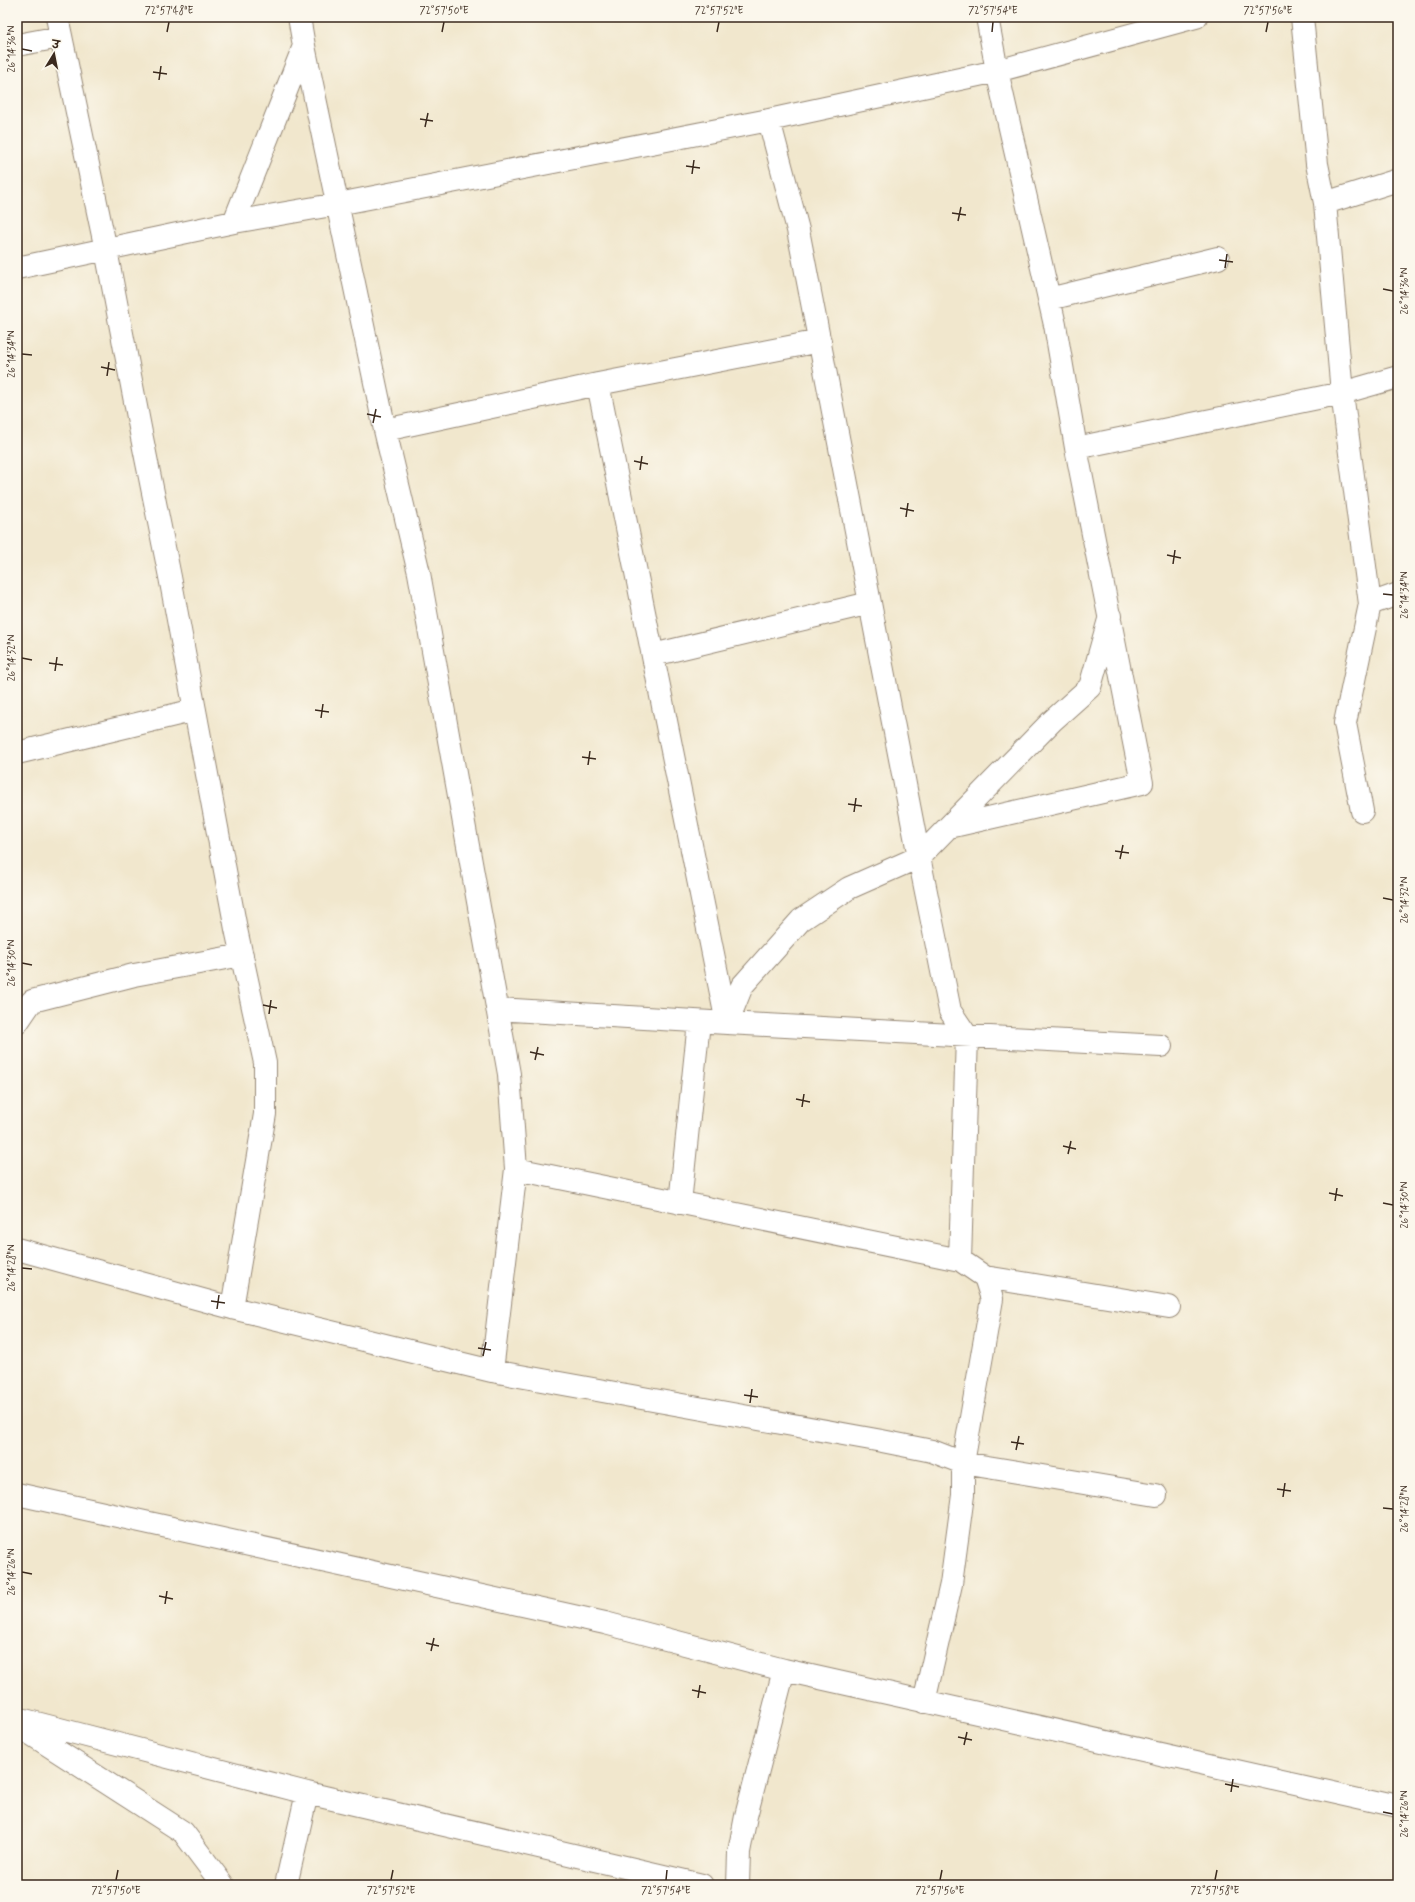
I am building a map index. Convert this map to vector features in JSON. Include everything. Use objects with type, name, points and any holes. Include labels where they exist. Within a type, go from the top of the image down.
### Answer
[{"type":"street","points":[[299,17],[385,430],[419,573],[509,1074],[516,1169],[492,1371]]},
{"type":"street","points":[[949,827],[1142,783],[1076,448],[1055,325],[997,71],[987,17]]},
{"type":"street","points":[[17,268],[234,222],[338,204],[769,120],[997,71],[1196,17]]},
{"type":"street","points":[[1302,17],[1317,164],[1325,203],[1342,393],[1370,604],[1345,723],[1362,811]]},
{"type":"street","points":[[17,44],[59,27],[106,250],[242,955],[265,1063],[265,1114],[232,1308]]},
{"type":"street","points":[[234,222],[304,46]]},
{"type":"street","points":[[769,120],[798,230],[950,1011],[967,1036],[960,1260]]},
{"type":"street","points":[[1325,203],[1398,180]]},
{"type":"street","points":[[1049,299],[1218,258]]},
{"type":"street","points":[[385,430],[598,384],[820,341]]},
{"type":"street","points":[[1076,448],[1342,393],[1398,377]]},
{"type":"street","points":[[598,384],[727,1023]]},
{"type":"street","points":[[1370,604],[1398,594]]},
{"type":"street","points":[[653,655],[870,603]]},
{"type":"street","points":[[727,1023],[742,986],[801,920],[849,888],[919,857],[1052,721],[1090,686],[1110,616]]},
{"type":"street","points":[[17,753],[195,710]]},
{"type":"street","points":[[17,1023],[32,1001],[134,975],[242,955]]},
{"type":"street","points":[[497,1009],[699,1022],[1161,1046]]},
{"type":"street","points":[[680,1203],[699,1022]]},
{"type":"street","points":[[516,1169],[960,1260],[985,1277],[1169,1307]]},
{"type":"street","points":[[17,1249],[232,1308],[492,1371],[932,1451],[963,1463],[1156,1495]]},
{"type":"street","points":[[924,1702],[951,1584],[963,1495],[963,1463],[992,1299],[985,1277]]},
{"type":"street","points":[[17,1494],[605,1623],[784,1670],[1398,1807]]},
{"type":"street","points":[[738,1885],[739,1852],[746,1816],[784,1670]]},
{"type":"street","points":[[17,1718],[307,1793],[702,1885]]},
{"type":"street","points":[[17,1725],[183,1832],[223,1885]]},
{"type":"street","points":[[286,1885],[307,1793]]}]
